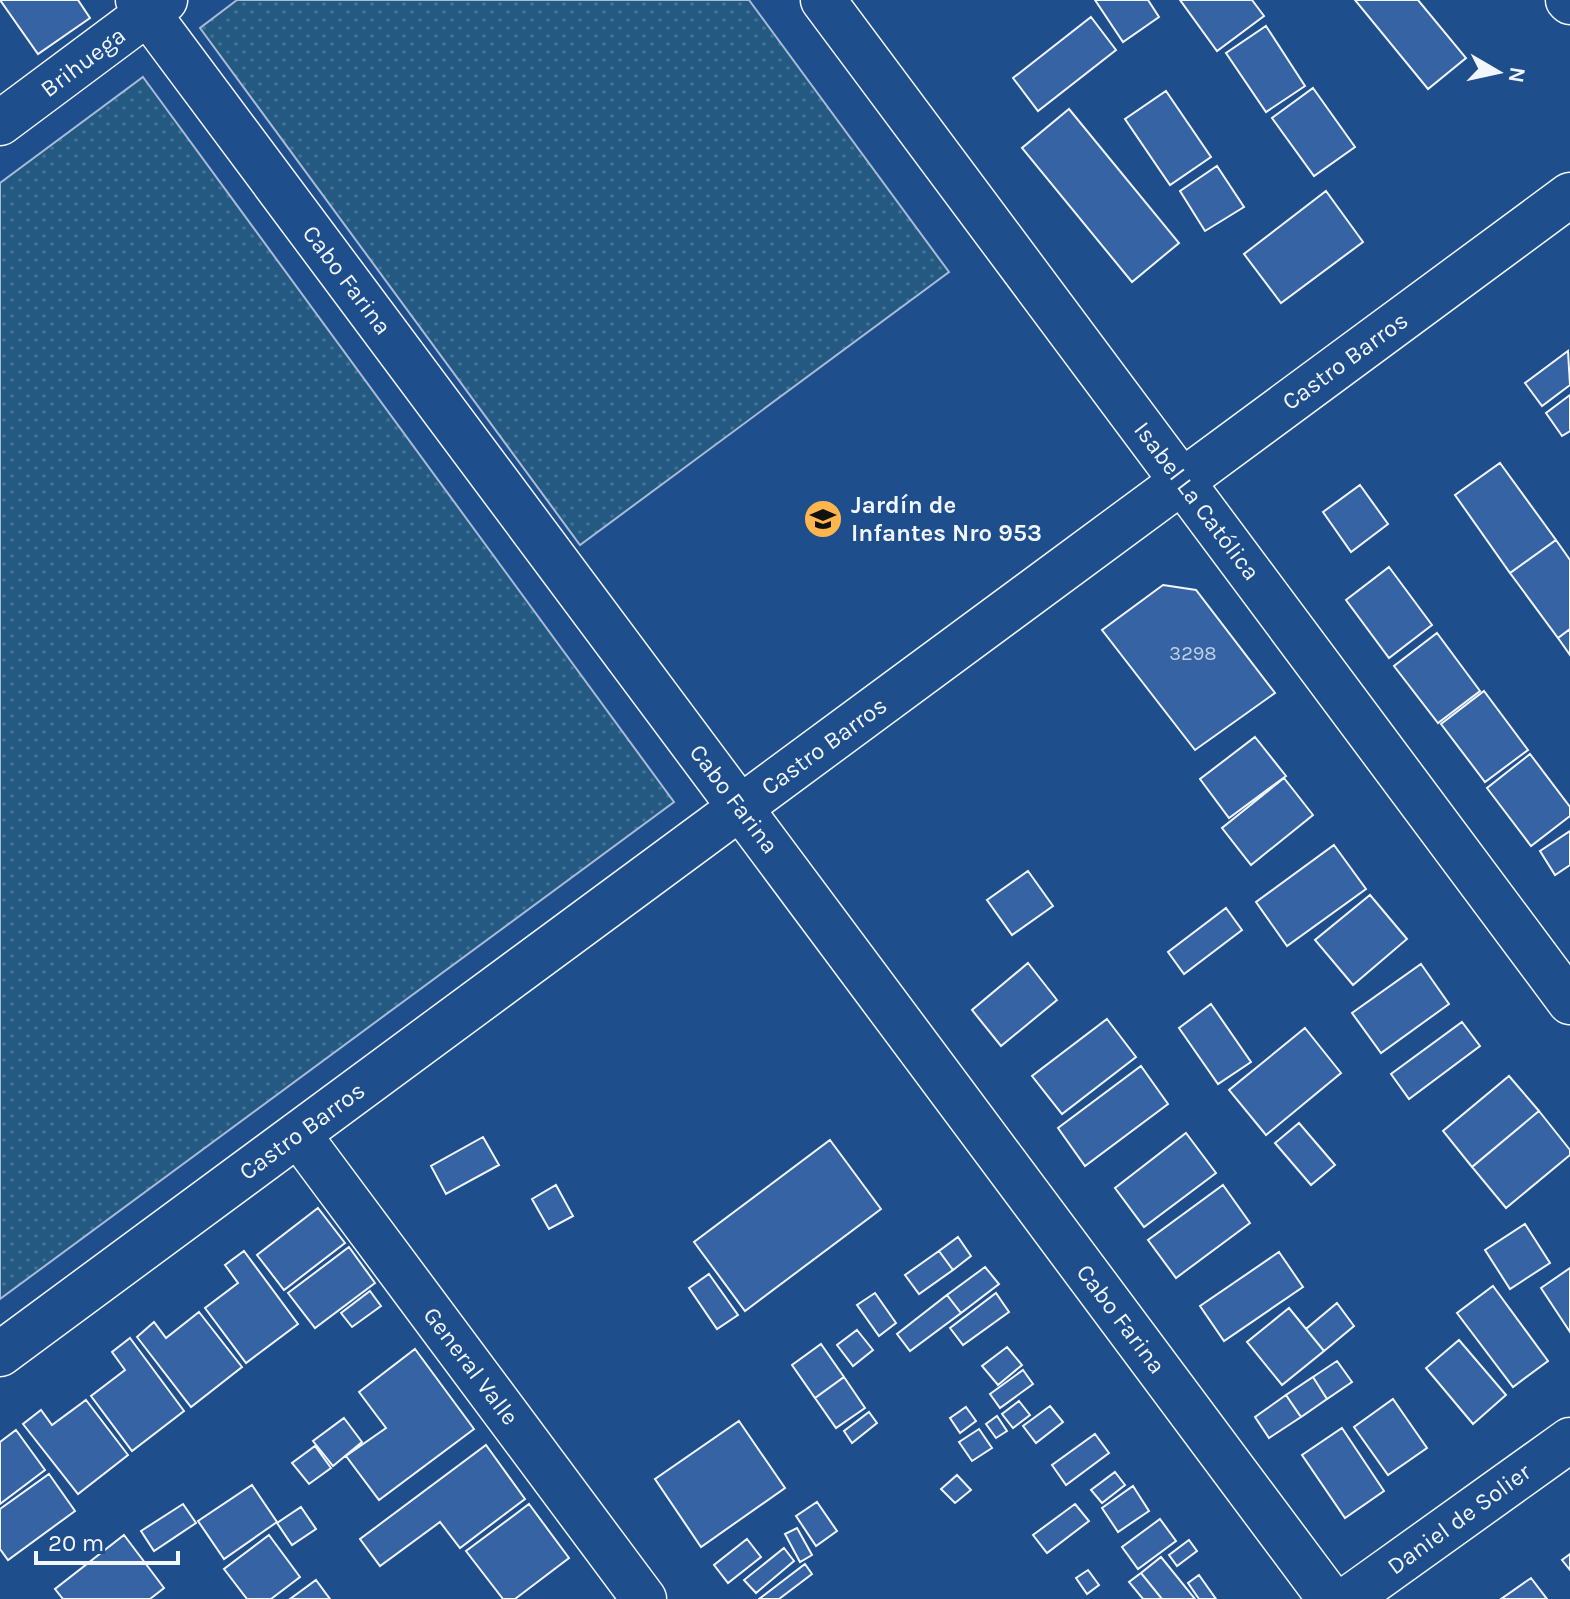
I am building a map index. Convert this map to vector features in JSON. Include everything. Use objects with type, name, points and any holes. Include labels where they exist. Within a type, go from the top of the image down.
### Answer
[{"type":"street","name":"Isabel La Católica","points":[[823,0],[1570,1002]]},
{"type":"street","name":"Brihuega","points":[[0,123],[150,4]]},
{"type":"street","name":"Cabo Farina","points":[[150,4],[740,807],[1330,1599]]},
{"type":"street","name":"Castro Barros","points":[[0,1354],[1570,195]]},
{"type":"street","name":"General Valle","points":[[298,1134],[644,1599]]},
{"type":"street","name":"Daniel de Solier","points":[[1348,1599],[1570,1440]]},
{"type":"shaded area","points":[[237,0],[749,0],[949,272],[580,545],[200,28]]},
{"type":"shaded area","points":[[143,77],[674,802],[0,1299],[0,183]]},
{"type":"building","points":[[0,0],[78,0],[90,18],[38,54]]},
{"type":"building","points":[[1095,0],[1148,0],[1159,17],[1123,42]]},
{"type":"building","points":[[1180,0],[1252,0],[1264,16],[1217,51]]},
{"type":"building","points":[[1355,0],[1418,0],[1466,58],[1428,89]]},
{"type":"building","points":[[1091,17],[1116,50],[1038,111],[1013,78]]},
{"type":"building","points":[[1266,26],[1305,86],[1266,112],[1226,53]]},
{"type":"building","points":[[1313,88],[1355,147],[1314,176],[1272,118]]},
{"type":"building","points":[[1166,91],[1211,157],[1170,185],[1125,119]]},
{"type":"building","points":[[1069,109],[1179,243],[1132,282],[1022,148]]},
{"type":"building","points":[[1217,166],[1244,207],[1205,231],[1180,191]]},
{"type":"building","points":[[1326,191],[1363,242],[1281,303],[1244,254]]},
{"type":"building","points":[[1568,351],[1570,385],[1542,406],[1525,383]]},
{"type":"building","points":[[1570,395],[1570,431],[1562,436],[1546,413]]},
{"type":"building","points":[[1500,463],[1556,540],[1510,573],[1455,495]]},
{"type":"building","points":[[1360,485],[1388,524],[1351,552],[1323,512]]},
{"type":"building","points":[[1556,540],[1570,560],[1570,629],[1558,638],[1510,573]]},
{"type":"building","points":[[1389,567],[1432,625],[1389,658],[1346,600]]},
{"type":"building","points":[[1163,585],[1196,590],[1275,693],[1195,750],[1102,630]]},
{"type":"building","points":[[1570,629],[1570,655],[1558,638]]},
{"type":"building","points":[[1437,633],[1480,691],[1438,723],[1394,666]]},
{"type":"building","points":[[1484,691],[1528,750],[1485,782],[1441,724]]},
{"type":"building","points":[[1255,737],[1286,776],[1229,818],[1200,779]]},
{"type":"building","points":[[1530,754],[1570,807],[1570,816],[1531,846],[1487,788]]},
{"type":"building","points":[[1284,778],[1313,815],[1251,865],[1222,828]]},
{"type":"building","points":[[1570,831],[1570,865],[1555,875],[1540,851]]},
{"type":"building","points":[[1334,845],[1366,889],[1287,946],[1256,902]]},
{"type":"building","points":[[1028,871],[1053,906],[1012,935],[987,900]]},
{"type":"building","points":[[1370,895],[1407,939],[1353,985],[1315,940]]},
{"type":"building","points":[[1226,908],[1242,930],[1184,974],[1168,952]]},
{"type":"building","points":[[1028,963],[1057,1000],[1001,1046],[972,1010]]},
{"type":"building","points":[[1421,964],[1449,1004],[1381,1053],[1352,1013]]},
{"type":"building","points":[[1211,1004],[1251,1062],[1218,1084],[1179,1028]]},
{"type":"building","points":[[1107,1019],[1136,1057],[1062,1114],[1032,1076]]},
{"type":"building","points":[[1462,1022],[1480,1046],[1409,1099],[1391,1074]]},
{"type":"building","points":[[1305,1028],[1341,1073],[1266,1135],[1229,1090]]},
{"type":"building","points":[[1141,1066],[1168,1104],[1085,1166],[1058,1128]]},
{"type":"building","points":[[1509,1076],[1539,1111],[1472,1167],[1443,1131]]},
{"type":"building","points":[[1539,1111],[1570,1150],[1570,1155],[1506,1208],[1472,1167]]},
{"type":"building","points":[[1299,1123],[1335,1165],[1311,1185],[1275,1143]]},
{"type":"building","points":[[1186,1133],[1216,1173],[1144,1227],[1115,1188]]},
{"type":"building","points":[[483,1137],[499,1165],[446,1194],[431,1166]]},
{"type":"building","points":[[830,1140],[881,1209],[745,1311],[694,1242]]},
{"type":"building","points":[[556,1185],[573,1216],[549,1229],[532,1199]]},
{"type":"building","points":[[1223,1185],[1250,1223],[1176,1278],[1148,1240]]},
{"type":"building","points":[[318,1208],[345,1243],[284,1290],[257,1255]]},
{"type":"building","points":[[1525,1224],[1550,1263],[1510,1289],[1485,1250]]},
{"type":"building","points":[[958,1237],[971,1256],[953,1270],[939,1251]]},
{"type":"building","points":[[349,1247],[375,1283],[315,1328],[288,1293]]},
{"type":"building","points":[[244,1251],[298,1324],[246,1363],[205,1308],[238,1283],[225,1265]]},
{"type":"building","points":[[939,1251],[953,1270],[919,1294],[905,1275]]},
{"type":"building","points":[[1279,1252],[1303,1287],[1224,1341],[1200,1306]]},
{"type":"building","points":[[985,1267],[999,1284],[961,1313],[947,1295]]},
{"type":"building","points":[[1570,1268],[1570,1332],[1541,1288]]},
{"type":"building","points":[[709,1274],[738,1315],[717,1329],[689,1288]]},
{"type":"building","points":[[1493,1286],[1548,1361],[1513,1387],[1457,1313]]},
{"type":"building","points":[[370,1291],[381,1306],[352,1327],[341,1313]]},
{"type":"building","points":[[875,1293],[896,1323],[879,1336],[857,1305]]},
{"type":"building","points":[[996,1293],[1009,1312],[963,1345],[950,1328]]},
{"type":"building","points":[[947,1295],[961,1313],[910,1351],[897,1334]]},
{"type":"building","points":[[1337,1303],[1354,1326],[1324,1351],[1306,1329]]},
{"type":"building","points":[[1289,1308],[1324,1351],[1282,1385],[1247,1342]]},
{"type":"building","points":[[199,1312],[242,1367],[191,1407],[137,1337],[154,1322],[166,1338]]},
{"type":"building","points":[[857,1330],[873,1350],[853,1366],[837,1345]]},
{"type":"building","points":[[130,1338],[184,1411],[132,1451],[91,1396],[125,1370],[112,1352]]},
{"type":"building","points":[[1459,1340],[1506,1395],[1473,1424],[1426,1368]]},
{"type":"building","points":[[821,1344],[844,1377],[815,1398],[792,1365]]},
{"type":"building","points":[[1007,1347],[1022,1365],[998,1385],[982,1366]]},
{"type":"building","points":[[415,1349],[474,1429],[379,1500],[346,1456],[386,1428],[359,1392]]},
{"type":"building","points":[[1337,1361],[1352,1382],[1327,1399],[1313,1377]]},
{"type":"building","points":[[1023,1370],[1033,1384],[1000,1408],[990,1394]]},
{"type":"building","points":[[844,1377],[865,1408],[836,1428],[815,1398]]},
{"type":"building","points":[[1313,1377],[1327,1399],[1301,1417],[1286,1395]]},
{"type":"building","points":[[1286,1395],[1301,1417],[1269,1438],[1255,1417]]},
{"type":"building","points":[[1393,1399],[1427,1448],[1388,1475],[1354,1427]]},
{"type":"building","points":[[86,1400],[128,1455],[78,1494],[23,1424],[41,1410],[52,1425]]},
{"type":"building","points":[[1019,1401],[1030,1415],[1013,1428],[1002,1414]]},
{"type":"building","points":[[1050,1406],[1063,1422],[1036,1443],[1023,1426]]},
{"type":"building","points":[[966,1407],[976,1421],[960,1433],[950,1418]]},
{"type":"building","points":[[869,1412],[877,1423],[852,1443],[844,1431]]},
{"type":"building","points":[[997,1416],[1007,1431],[996,1438],[986,1424]]},
{"type":"building","points":[[344,1418],[362,1442],[333,1466],[313,1441]]},
{"type":"building","points":[[739,1421],[785,1488],[701,1547],[655,1479]]},
{"type":"building","points":[[1342,1428],[1384,1491],[1345,1518],[1302,1455]]},
{"type":"building","points":[[979,1429],[992,1448],[972,1461],[959,1442]]},
{"type":"building","points":[[16,1430],[45,1470],[0,1504],[0,1442]]},
{"type":"building","points":[[1095,1434],[1109,1453],[1066,1485],[1052,1465]]},
{"type":"building","points":[[486,1445],[525,1499],[460,1548],[440,1522],[380,1566],[360,1539]]},
{"type":"building","points":[[315,1446],[331,1468],[309,1484],[292,1463]]},
{"type":"building","points":[[1115,1472],[1125,1485],[1102,1503],[1091,1490]]},
{"type":"building","points":[[49,1474],[75,1511],[8,1560],[0,1549],[0,1509]]},
{"type":"building","points":[[957,1475],[971,1490],[955,1503],[941,1489]]},
{"type":"building","points":[[252,1485],[277,1522],[224,1559],[198,1521]]},
{"type":"building","points":[[1133,1486],[1149,1511],[1118,1532],[1102,1508]]},
{"type":"building","points":[[817,1502],[837,1531],[816,1546],[796,1516]]},
{"type":"building","points":[[183,1504],[196,1523],[154,1551],[141,1531]]},
{"type":"building","points":[[529,1504],[569,1558],[515,1599],[503,1599],[466,1551]]},
{"type":"building","points":[[1075,1504],[1089,1521],[1047,1553],[1033,1535]]},
{"type":"building","points":[[301,1507],[316,1529],[292,1545],[277,1523]]},
{"type":"building","points":[[1160,1519],[1176,1541],[1138,1569],[1122,1547]]},
{"type":"building","points":[[797,1528],[812,1555],[800,1562],[785,1534]]},
{"type":"building","points":[[124,1535],[164,1588],[150,1599],[63,1599],[55,1589]]},
{"type":"building","points":[[269,1535],[300,1577],[271,1599],[247,1599],[224,1569]]},
{"type":"building","points":[[747,1539],[761,1557],[728,1583],[714,1565]]},
{"type":"building","points":[[1189,1540],[1197,1551],[1177,1566],[1169,1555]]},
{"type":"building","points":[[784,1548],[794,1561],[756,1593],[744,1580]]},
{"type":"building","points":[[1570,1554],[1570,1570],[1562,1560]]},
{"type":"building","points":[[1161,1557],[1195,1599],[1162,1599],[1141,1573]]},
{"type":"building","points":[[805,1564],[812,1574],[779,1599],[759,1599]]},
{"type":"building","points":[[1088,1570],[1099,1585],[1087,1594],[1076,1578]]},
{"type":"building","points":[[1141,1573],[1162,1599],[1143,1599],[1129,1582]]},
{"type":"building","points":[[1199,1575],[1216,1599],[1199,1599],[1188,1583]]},
{"type":"building","points":[[1531,1578],[1547,1599],[1501,1599]]},
{"type":"building","points":[[316,1580],[330,1599],[290,1599]]},
{"type":"place","name":"Jardín de Infantes Nro 953","points":[[823,519]]}]
